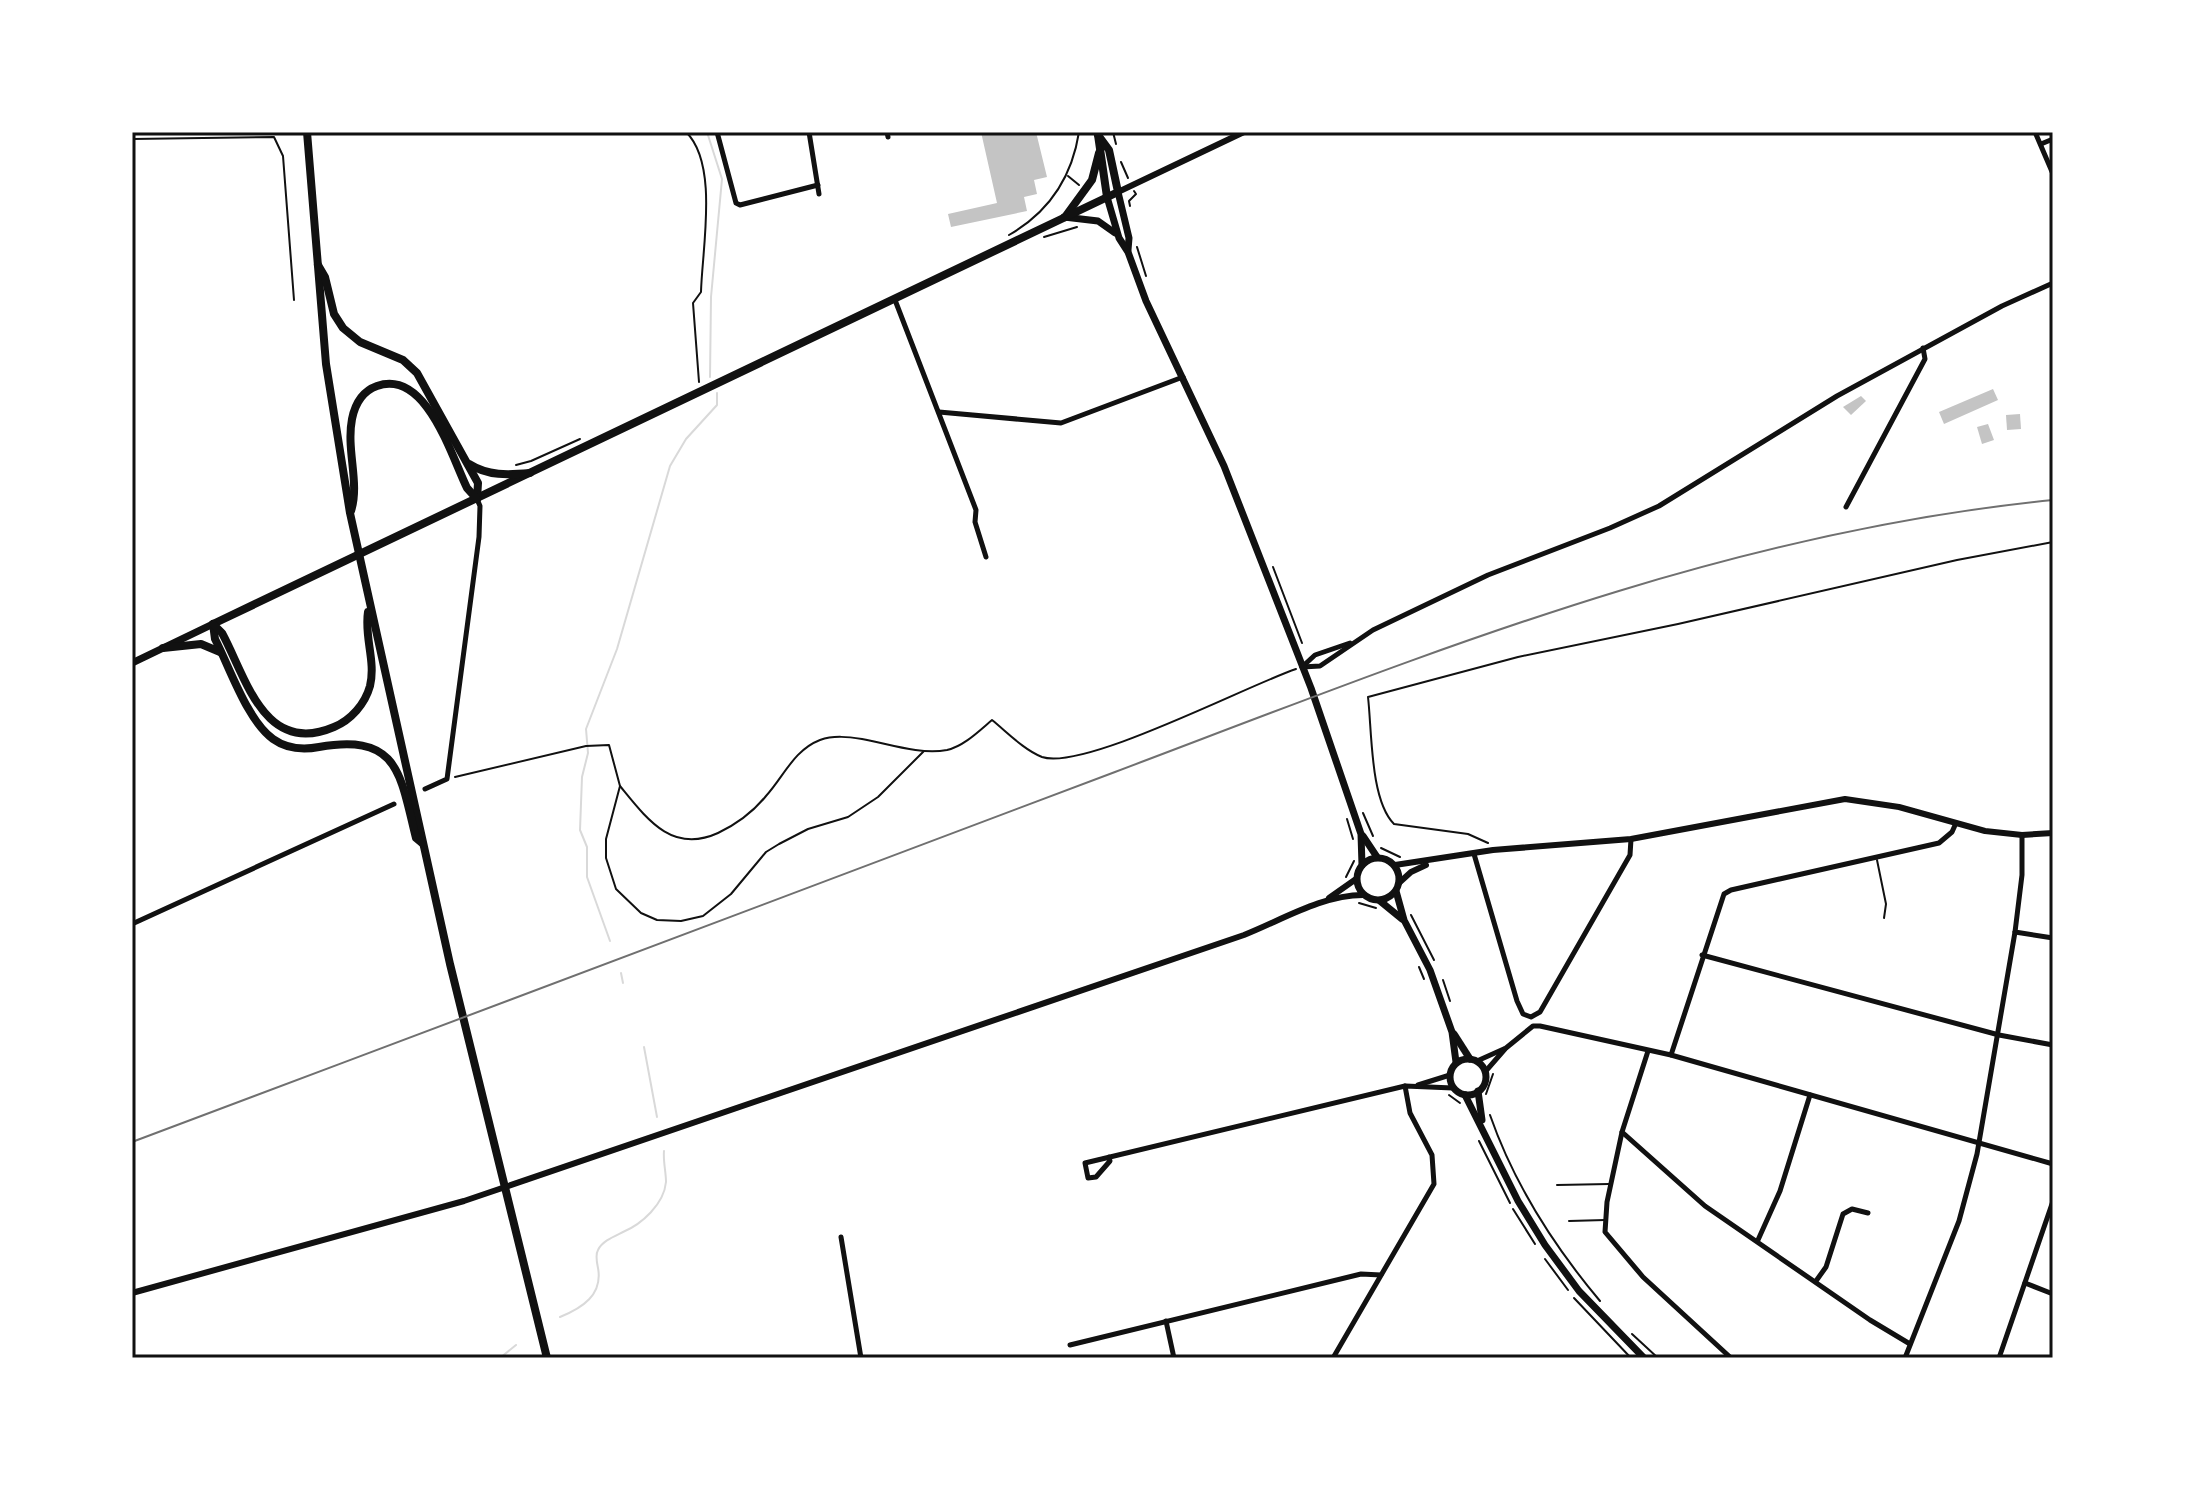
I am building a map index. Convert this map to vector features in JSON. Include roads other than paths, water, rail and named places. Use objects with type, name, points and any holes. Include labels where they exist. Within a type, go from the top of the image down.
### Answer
[{"type":"main road","points":[[307,132],[326,364],[350,513],[450,964],[547,1358]]},
{"type":"main road","points":[[1098,134],[1109,150],[1129,238],[1128,252]]},
{"type":"main road","points":[[1098,134],[1107,197],[1119,238]]},
{"type":"main road","points":[[1064,217],[1092,180],[1099,153]]},
{"type":"main road","points":[[132,663],[1118,192]]},
{"type":"main road","points":[[1064,217],[1098,221],[1112,229],[1128,252],[1146,301],[1224,466],[1299,668],[1311,688],[1361,834],[1377,857],[1395,865],[1400,882],[1389,898],[1380,901]]},
{"type":"main road","points":[[317,264],[325,277],[334,314],[343,328],[360,342],[400,358],[421,379],[478,483],[477,499]]},
{"type":"main road","points":[[350,513],[355,496],[350,454],[355,408],[369,389],[390,383],[407,387],[422,398],[467,488],[477,499]]},
{"type":"main road","points":[[466,461],[488,473],[530,473]]},
{"type":"main road","points":[[213,624],[222,633],[262,712],[291,731],[313,733],[343,722],[359,708],[366,696],[372,668],[367,626],[370,606]]},
{"type":"main road","points":[[213,624],[215,639],[254,719],[266,734],[278,743],[304,749],[347,742],[374,747],[388,757],[400,780],[416,838],[423,845]]},
{"type":"main road","points":[[163,648],[201,644],[223,655]]},
{"type":"main road","points":[[1361,834],[1362,865],[1356,879],[1363,895],[1380,901],[1404,920]]},
{"type":"main road","points":[[1362,865],[1377,857]]},
{"type":"main road","points":[[1396,891],[1404,920],[1430,970],[1452,1032],[1456,1062],[1450,1075],[1453,1088],[1465,1095],[1518,1201],[1545,1245],[1579,1291],[1644,1358]]},
{"type":"main road","points":[[1452,1032],[1485,1072],[1486,1079],[1478,1091],[1465,1095]]},
{"type":"main road","points":[[1456,1062],[1473,1060]]},
{"type":"main road","points":[[1478,1091],[1482,1127]]},
{"type":"street","points":[[717,132],[736,203],[740,205],[818,185]]},
{"type":"street","points":[[809,132],[819,194]]},
{"type":"street","points":[[1118,192],[1244,132]]},
{"type":"street","points":[[2035,132],[2053,174]]},
{"type":"street","points":[[2041,144],[2053,139]]},
{"type":"street","points":[[1299,668],[1315,655],[1351,643],[1488,575],[1659,506],[1811,411],[2002,306],[2053,283]]},
{"type":"street","points":[[894,299],[976,510],[975,522],[986,557]]},
{"type":"street","points":[[1846,507],[1925,359],[1923,348]]},
{"type":"street","points":[[939,412],[1061,423],[1183,377]]},
{"type":"street","points":[[425,789],[447,779],[479,537],[477,499]]},
{"type":"street","points":[[1299,668],[1320,666],[1351,643]]},
{"type":"street","points":[[1395,865],[1433,862],[1493,850],[1631,839],[1845,799],[1899,807],[1985,831],[2022,835],[2053,833]]},
{"type":"street","points":[[132,924],[394,804]]},
{"type":"street","points":[[1671,1055],[1724,894],[1939,843],[1952,832],[1956,823]]},
{"type":"street","points":[[1905,1358],[1959,1221],[1978,1142],[2015,932],[2022,875],[2022,835]]},
{"type":"street","points":[[1474,854],[1517,1001],[1523,1014],[1531,1017],[1540,1012],[1630,855],[1631,839]]},
{"type":"street","points":[[1400,882],[1411,872],[1433,862]]},
{"type":"street","points":[[1326,900],[1356,879]]},
{"type":"street","points":[[132,1293],[464,1201],[1226,941],[1326,900],[1363,895]]},
{"type":"street","points":[[2015,932],[2053,938]]},
{"type":"street","points":[[1702,955],[1999,1035],[2053,1045]]},
{"type":"street","points":[[1485,1072],[1506,1048],[1533,1026],[1671,1055],[2053,1164]]},
{"type":"street","points":[[1473,1060],[1506,1048]]},
{"type":"street","points":[[1648,1051],[1622,1132],[1605,1232],[1643,1277],[1731,1358]]},
{"type":"street","points":[[1109,1157],[1110,1161],[1096,1177],[1088,1178],[1085,1163],[1109,1157],[1405,1086],[1417,1085],[1450,1075]]},
{"type":"street","points":[[1417,1085],[1453,1088]]},
{"type":"street","points":[[1333,1358],[1434,1184],[1432,1155],[1410,1113],[1405,1086]]},
{"type":"street","points":[[1758,1240],[1785,1178],[1810,1095]]},
{"type":"street","points":[[1622,1132],[1705,1206],[1870,1320],[1910,1344]]},
{"type":"street","points":[[1999,1358],[2053,1201]]},
{"type":"street","points":[[1816,1281],[1826,1267],[1843,1214],[1852,1209],[1868,1213]]},
{"type":"street","points":[[841,1237],[861,1358]]},
{"type":"street","points":[[1070,1345],[1361,1274],[1381,1275]]},
{"type":"street","points":[[2025,1283],[2053,1294]]},
{"type":"street","points":[[1166,1321],[1174,1358]]},
{"type":"lane","points":[[1876,857],[1886,904],[1884,918]]},
{"type":"lane","points":[[1557,1185],[1611,1184]]},
{"type":"lane","points":[[1569,1221],[1606,1220]]},
{"type":"waterway","points":[[707,132],[722,179],[711,297],[710,377]]},
{"type":"waterway","points":[[610,941],[587,877],[587,847],[580,830],[582,777],[588,753],[586,729],[617,649],[670,466],[686,439],[717,405],[717,393]]},
{"type":"waterway","points":[[621,973],[623,983]]},
{"type":"waterway","points":[[644,1047],[657,1117]]},
{"type":"waterway","points":[[560,1317],[583,1305],[594,1293],[599,1277],[596,1257],[600,1247],[637,1224],[657,1205],[666,1182],[664,1151]]},
{"type":"waterway","points":[[500,1358],[516,1345]]},
{"type":"railway","points":[[132,1142],[1346,685],[1575,604],[1810,540],[1930,516],[2053,500]]}]
